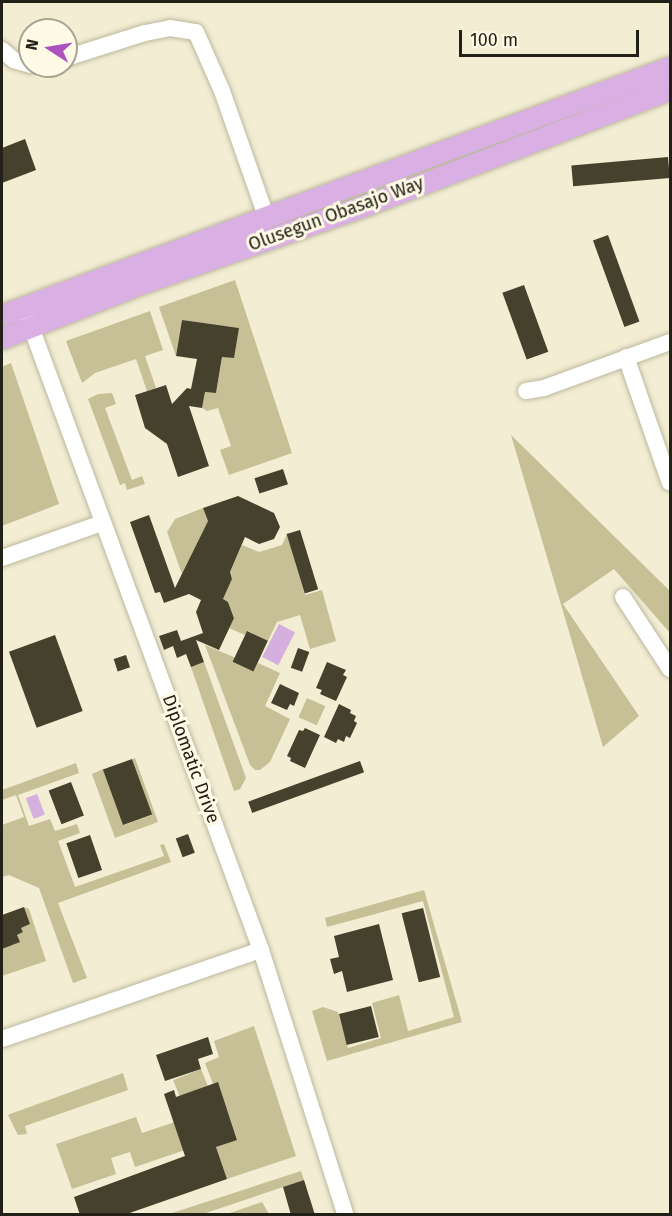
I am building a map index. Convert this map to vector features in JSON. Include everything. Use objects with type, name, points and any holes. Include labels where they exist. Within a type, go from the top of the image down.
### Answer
[{"type":"main road","name":"Olusegun Obasajo Way","points":[[188,256],[267,216],[670,67]]},
{"type":"main road","name":"Olusegun Obasajo Way","points":[[2,338],[27,317],[188,256],[369,204],[670,89]]},
{"type":"main road","name":"Olusegun Obasajo Way","points":[[2,315],[27,317]]},
{"type":"street","points":[[78,54],[145,33],[170,28],[195,32],[222,91],[267,216]]},
{"type":"street","points":[[2,50],[18,61]]},
{"type":"street","name":"Diplomatic Drive","points":[[27,317],[261,950],[345,1215]]},
{"type":"street","points":[[526,391],[544,388],[670,342]]},
{"type":"street","points":[[626,357],[670,483]]},
{"type":"street","points":[[2,558],[102,523]]},
{"type":"street","points":[[623,597],[670,669]]},
{"type":"street","points":[[2,1039],[261,950]]},
{"type":"shaded area","points":[[235,280],[292,453],[229,475],[220,450],[231,446],[218,408],[207,411],[202,408],[205,392],[216,393],[222,359],[202,355],[207,324],[182,320],[176,356],[159,307]],"holes":[[[225,326],[239,328],[233,358],[219,356]]]},
{"type":"shaded area","points":[[150,311],[163,350],[145,356],[156,388],[147,391],[136,359],[95,373],[82,383],[66,341]]},
{"type":"shaded area","points":[[11,363],[59,504],[2,526],[2,367]]},
{"type":"shaded area","points":[[112,393],[116,404],[105,408],[132,480],[142,476],[145,484],[127,490],[125,483],[120,485],[88,399],[98,394]]},
{"type":"shaded area","points":[[511,435],[670,591],[670,633],[614,569],[563,604],[639,716],[603,747]]},
{"type":"shaded area","points":[[203,508],[208,521],[182,574],[167,532],[175,519]]},
{"type":"shaded area","points":[[287,534],[305,595],[322,590],[336,641],[310,649],[300,615],[277,622],[268,641],[248,631],[245,635],[229,628],[234,617],[228,602],[223,599],[232,579],[230,572],[242,545],[259,552],[282,545]]},
{"type":"shaded area","points":[[279,624],[295,632],[278,665],[262,657]]},
{"type":"shaded area","points":[[205,645],[236,658],[234,662],[254,671],[258,663],[280,673],[265,706],[290,719],[270,762],[260,770],[255,770],[250,765]]},
{"type":"shaded area","points":[[204,662],[246,778],[240,789],[234,791],[191,667]]},
{"type":"shaded area","points":[[307,698],[325,706],[317,725],[298,717]]},
{"type":"shaded area","points":[[135,758],[158,822],[115,838],[92,774],[103,769],[124,825],[152,815],[132,759]]},
{"type":"shaded area","points":[[76,763],[79,773],[18,795],[29,826],[50,819],[55,831],[77,824],[80,833],[58,841],[75,887],[164,856],[160,845],[164,844],[171,862],[58,903],[87,978],[73,983],[39,888],[9,875],[2,877],[2,825],[24,817],[16,795],[2,800],[2,790]]},
{"type":"shaded area","points":[[37,794],[45,815],[34,819],[26,798]]},
{"type":"shaded area","points":[[424,890],[462,1022],[327,1061],[312,1011],[323,1007],[338,1012],[348,1048],[381,1038],[372,1003],[399,995],[408,1031],[454,1017],[423,901],[327,927],[325,918]]},
{"type":"shaded area","points":[[24,907],[29,909],[46,961],[2,976],[2,949],[19,942],[17,935],[23,932],[21,928],[30,924]]},
{"type":"shaded area","points":[[254,1026],[296,1156],[227,1179],[216,1147],[237,1139],[218,1083],[213,1084],[205,1063],[219,1057],[214,1041]]},
{"type":"shaded area","points":[[201,1069],[208,1086],[180,1097],[173,1080]]},
{"type":"shaded area","points":[[123,1073],[128,1090],[25,1126],[27,1134],[18,1135],[8,1115],[2,1117]]},
{"type":"shaded area","points":[[136,1117],[142,1133],[175,1122],[185,1150],[135,1167],[130,1152],[111,1158],[116,1174],[72,1189],[56,1144]]},
{"type":"shaded area","points":[[301,1171],[304,1180],[203,1214],[169,1214]]},
{"type":"shaded area","points":[[262,1202],[269,1214],[227,1214]]},
{"type":"building","points":[[25,139],[36,170],[2,183],[2,148]]},
{"type":"building","points":[[668,157],[670,178],[573,186],[571,165]]},
{"type":"building","points":[[608,235],[639,321],[624,327],[593,240]]},
{"type":"building","points":[[524,285],[548,352],[527,360],[502,293]]},
{"type":"building","points":[[182,320],[239,328],[234,358],[222,357],[216,393],[205,392],[202,408],[189,406],[209,466],[178,477],[167,444],[145,428],[135,395],[166,385],[172,404],[187,388],[191,389],[197,359],[176,356]]},
{"type":"building","points":[[283,469],[288,484],[259,493],[254,478]]},
{"type":"building","points":[[238,496],[274,513],[280,527],[274,539],[259,544],[245,537],[230,572],[232,579],[223,599],[228,602],[234,618],[219,650],[196,640],[204,662],[191,667],[186,654],[177,658],[173,646],[164,650],[159,636],[177,630],[181,641],[203,633],[196,612],[201,600],[189,594],[164,603],[160,592],[155,593],[130,522],[149,515],[175,588],[208,521],[203,508]]},
{"type":"building","points":[[300,530],[318,589],[305,593],[287,534]]},
{"type":"building","points":[[247,631],[268,641],[253,672],[233,662]]},
{"type":"building","points":[[55,635],[83,711],[37,728],[9,652]]},
{"type":"building","points":[[298,648],[309,652],[302,672],[291,668]]},
{"type":"building","points":[[126,655],[130,667],[118,671],[114,659]]},
{"type":"building","points":[[327,662],[346,670],[343,675],[347,677],[336,701],[320,694],[322,690],[316,688]]},
{"type":"building","points":[[280,684],[299,693],[294,706],[290,704],[287,710],[271,703]]},
{"type":"building","points":[[339,704],[351,710],[350,713],[356,716],[354,721],[357,723],[350,738],[346,736],[344,742],[338,739],[336,743],[324,737]]},
{"type":"building","points":[[305,728],[320,735],[305,768],[290,761],[291,758],[287,756],[299,730],[303,731]]},
{"type":"building","points":[[132,759],[152,814],[123,825],[103,770]]},
{"type":"building","points":[[360,761],[364,772],[252,813],[248,802]]},
{"type":"building","points":[[71,782],[84,816],[61,824],[49,791]]},
{"type":"building","points":[[188,834],[195,853],[183,857],[176,838]]},
{"type":"building","points":[[90,835],[102,870],[78,878],[66,843]]},
{"type":"building","points":[[24,907],[30,924],[21,928],[23,932],[17,935],[20,942],[2,949],[2,915]]},
{"type":"building","points":[[423,908],[440,977],[419,982],[402,913]]},
{"type":"building","points":[[379,924],[393,980],[347,992],[342,971],[334,974],[330,959],[339,957],[334,936]]},
{"type":"building","points":[[371,1006],[379,1037],[347,1045],[339,1014]]},
{"type":"building","points":[[208,1037],[213,1054],[198,1059],[201,1069],[165,1081],[156,1055]]},
{"type":"building","points":[[218,1082],[237,1140],[216,1147],[227,1179],[124,1215],[80,1215],[74,1197],[185,1156],[164,1094],[174,1090],[176,1097]]},
{"type":"building","points":[[304,1180],[315,1215],[291,1215],[283,1187]]}]
